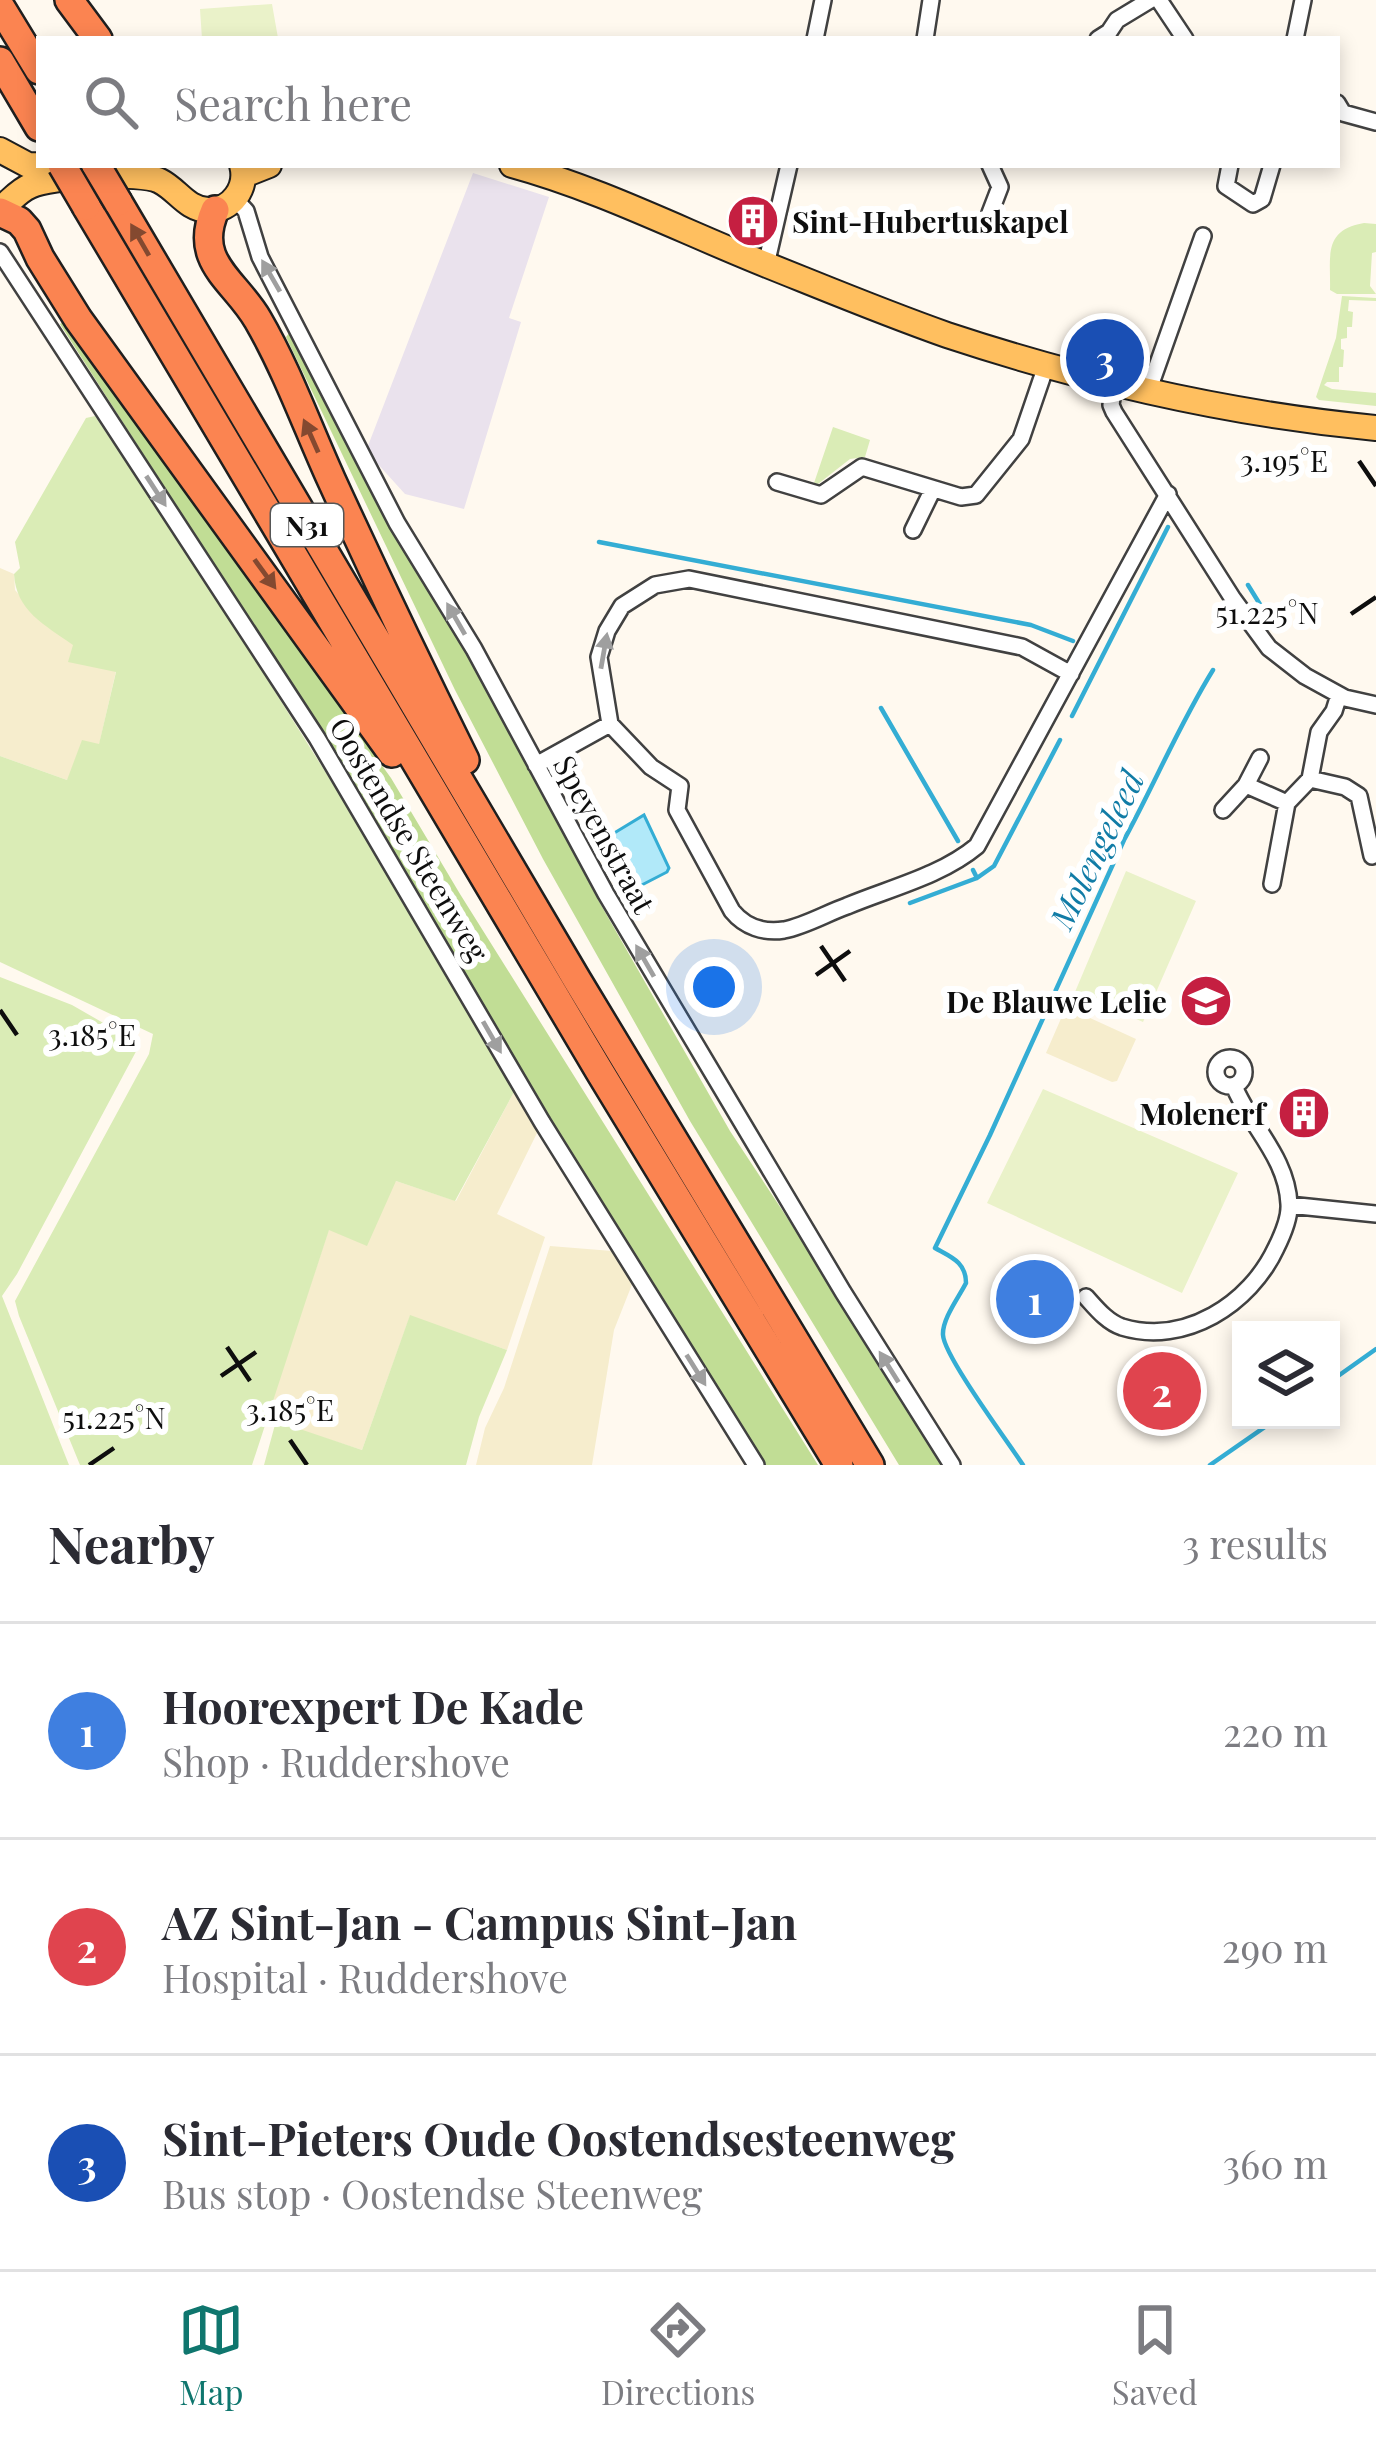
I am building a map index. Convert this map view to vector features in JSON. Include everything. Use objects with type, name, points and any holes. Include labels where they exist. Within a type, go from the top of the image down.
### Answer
[{"type":"highway","points":[[69,0],[96,36]]},
{"type":"highway","points":[[0,6],[36,65]]},
{"type":"highway","points":[[0,62],[34,119]]},
{"type":"highway","name":"N31","points":[[55,168],[86,206],[838,1465]]},
{"type":"highway","name":"N31","points":[[98,168],[711,1205],[871,1465]]},
{"type":"highway","points":[[236,192],[208,227],[209,254],[268,339],[378,581],[481,790],[499,848]]},
{"type":"highway","points":[[6,205],[27,230],[52,280],[91,337],[392,753],[415,782],[441,802]]},
{"type":"main road","points":[[0,150],[36,165]]},
{"type":"main road","points":[[6,205],[44,181],[135,175],[158,179],[192,206],[236,192],[264,168]]},
{"type":"main road","points":[[521,168],[602,195],[943,333],[1046,366],[1264,415],[1376,428]]},
{"type":"street","points":[[816,36],[824,0]]},
{"type":"street","points":[[925,36],[931,0]]},
{"type":"street","points":[[1103,36],[1117,20],[1150,0]]},
{"type":"street","points":[[1160,0],[1182,36]]},
{"type":"street","points":[[1296,36],[1303,0]]},
{"type":"street","points":[[1340,108],[1376,122]]},
{"type":"street","points":[[766,265],[787,168]]},
{"type":"street","points":[[990,213],[1000,188],[991,168]]},
{"type":"street","points":[[1229,168],[1226,186],[1253,204],[1262,200],[1271,168]]},
{"type":"street","name":"Speyenstraat","points":[[236,192],[260,257],[397,523],[474,649],[606,894],[720,1089],[952,1465]]},
{"type":"street","points":[[1148,392],[1203,236]]},
{"type":"street","name":"Oostendse Steenweg","points":[[0,252],[316,738],[542,1122],[756,1465]]},
{"type":"street","points":[[776,482],[820,495],[862,467],[969,497],[984,488],[1022,439],[1046,366]]},
{"type":"street","points":[[1114,384],[1114,412],[1269,648],[1305,676],[1352,702],[1376,706]]},
{"type":"street","points":[[913,530],[933,489]]},
{"type":"street","points":[[1071,674],[1022,647],[689,580],[655,585],[622,606],[599,657],[610,724],[651,767],[680,786],[677,810],[732,911],[754,927],[781,931],[935,872],[977,846],[1071,674],[1168,494]]},
{"type":"street","points":[[1272,884],[1287,803],[1310,779],[1319,732],[1340,695]]},
{"type":"street","points":[[536,765],[610,724]]},
{"type":"street","points":[[1223,810],[1246,784],[1260,758]]},
{"type":"street","points":[[1310,779],[1345,787],[1359,796],[1372,856]]},
{"type":"street","points":[[1246,784],[1287,803]]},
{"type":"street","points":[[1086,1297],[1120,1326],[1180,1328],[1234,1304],[1269,1263],[1282,1237],[1289,1205],[1268,1142],[1236,1092]]},
{"type":"street","points":[[1289,1205],[1376,1214]]},
{"type":"shaded area","points":[[473,173],[549,197],[509,318],[521,322],[464,509],[405,494],[366,451]]},
{"type":"shaded area","points":[[0,568],[14,574],[15,590],[43,623],[116,671],[99,745],[67,780],[0,756]]},
{"type":"shaded area","points":[[1066,1007],[1136,1039],[1117,1081],[1046,1053]]},
{"type":"shaded area","points":[[514,1092],[538,1131],[497,1214],[545,1237],[507,1350],[410,1316],[362,1450],[266,1419],[329,1229],[396,1181],[456,1201]]},
{"type":"shaded area","points":[[550,1246],[612,1251],[633,1282],[614,1330],[592,1465],[476,1465],[485,1428],[504,1388]]},
{"type":"green space","points":[[272,4],[278,36],[202,36],[200,9]]},
{"type":"green space","points":[[1364,223],[1376,224],[1370,286],[1376,294],[1337,294],[1330,290],[1335,239]]},
{"type":"green space","points":[[1342,296],[1376,301],[1349,300],[1352,327],[1347,327],[1347,338],[1341,339],[1339,382],[1324,385],[1376,393],[1376,406],[1316,397],[1336,338]]},
{"type":"green space","points":[[63,322],[391,778],[818,1465],[766,1465],[663,1307],[380,832],[60,324]]},
{"type":"green space","points":[[290,332],[375,497],[497,707],[601,905],[730,1131],[943,1465],[899,1465],[690,1121],[543,859],[455,690],[286,337]]},
{"type":"green space","points":[[95,416],[353,816],[514,1092],[455,1201],[396,1181],[367,1246],[329,1230],[252,1465],[80,1465],[15,1301],[149,1054],[153,1034],[0,962],[0,756],[67,780],[82,740],[99,744],[116,672],[68,662],[73,645],[26,607],[14,574],[20,568],[15,542],[86,418]]},
{"type":"green space","points":[[833,427],[870,440],[865,457],[850,459],[814,483]]},
{"type":"green space","points":[[1126,871],[1196,901],[1143,1022],[1075,992]]},
{"type":"green space","points":[[0,977],[72,1005],[140,1044],[2,1296],[69,1465],[0,1465]]},
{"type":"green space","points":[[1043,1089],[1238,1173],[1182,1293],[987,1203]]},
{"type":"green space","points":[[410,1315],[507,1350],[479,1417],[466,1465],[264,1465],[276,1421],[362,1450]]},
{"type":"water","points":[[644,815],[669,868],[627,890],[601,841]]},
{"type":"waterway","points":[[1072,716],[1168,527]]},
{"type":"waterway","points":[[599,542],[1031,625],[1073,641]]},
{"type":"waterway","name":"Molengeleed","points":[[1248,585],[1261,606]]},
{"type":"waterway","name":"Molengeleed","points":[[1023,1465],[946,1346],[945,1322],[966,1283],[956,1261],[935,1248],[1124,840],[1213,670]]},
{"type":"waterway","points":[[881,708],[958,841]]},
{"type":"waterway","points":[[977,878],[994,866],[1060,740]]},
{"type":"waterway","points":[[910,903],[977,878],[973,870]]},
{"type":"waterway","points":[[1340,1375],[1376,1349]]},
{"type":"waterway","points":[[1210,1465],[1262,1429]]},
{"type":"place","name":"Sint-Hubertuskapel","points":[[753,221]]},
{"type":"place","name":"Sint-Pieters Oude Oostendsesteenweg","points":[[1105,358]]},
{"type":"place","name":"De Blauwe Lelie","points":[[1206,1001]]},
{"type":"place","name":"Molenerf","points":[[1304,1113]]},
{"type":"place","name":"Hoorexpert De Kade","points":[[1035,1299]]},
{"type":"place","name":"AZ Sint-Jan - Campus Sint-Jan","points":[[1162,1391]]}]
